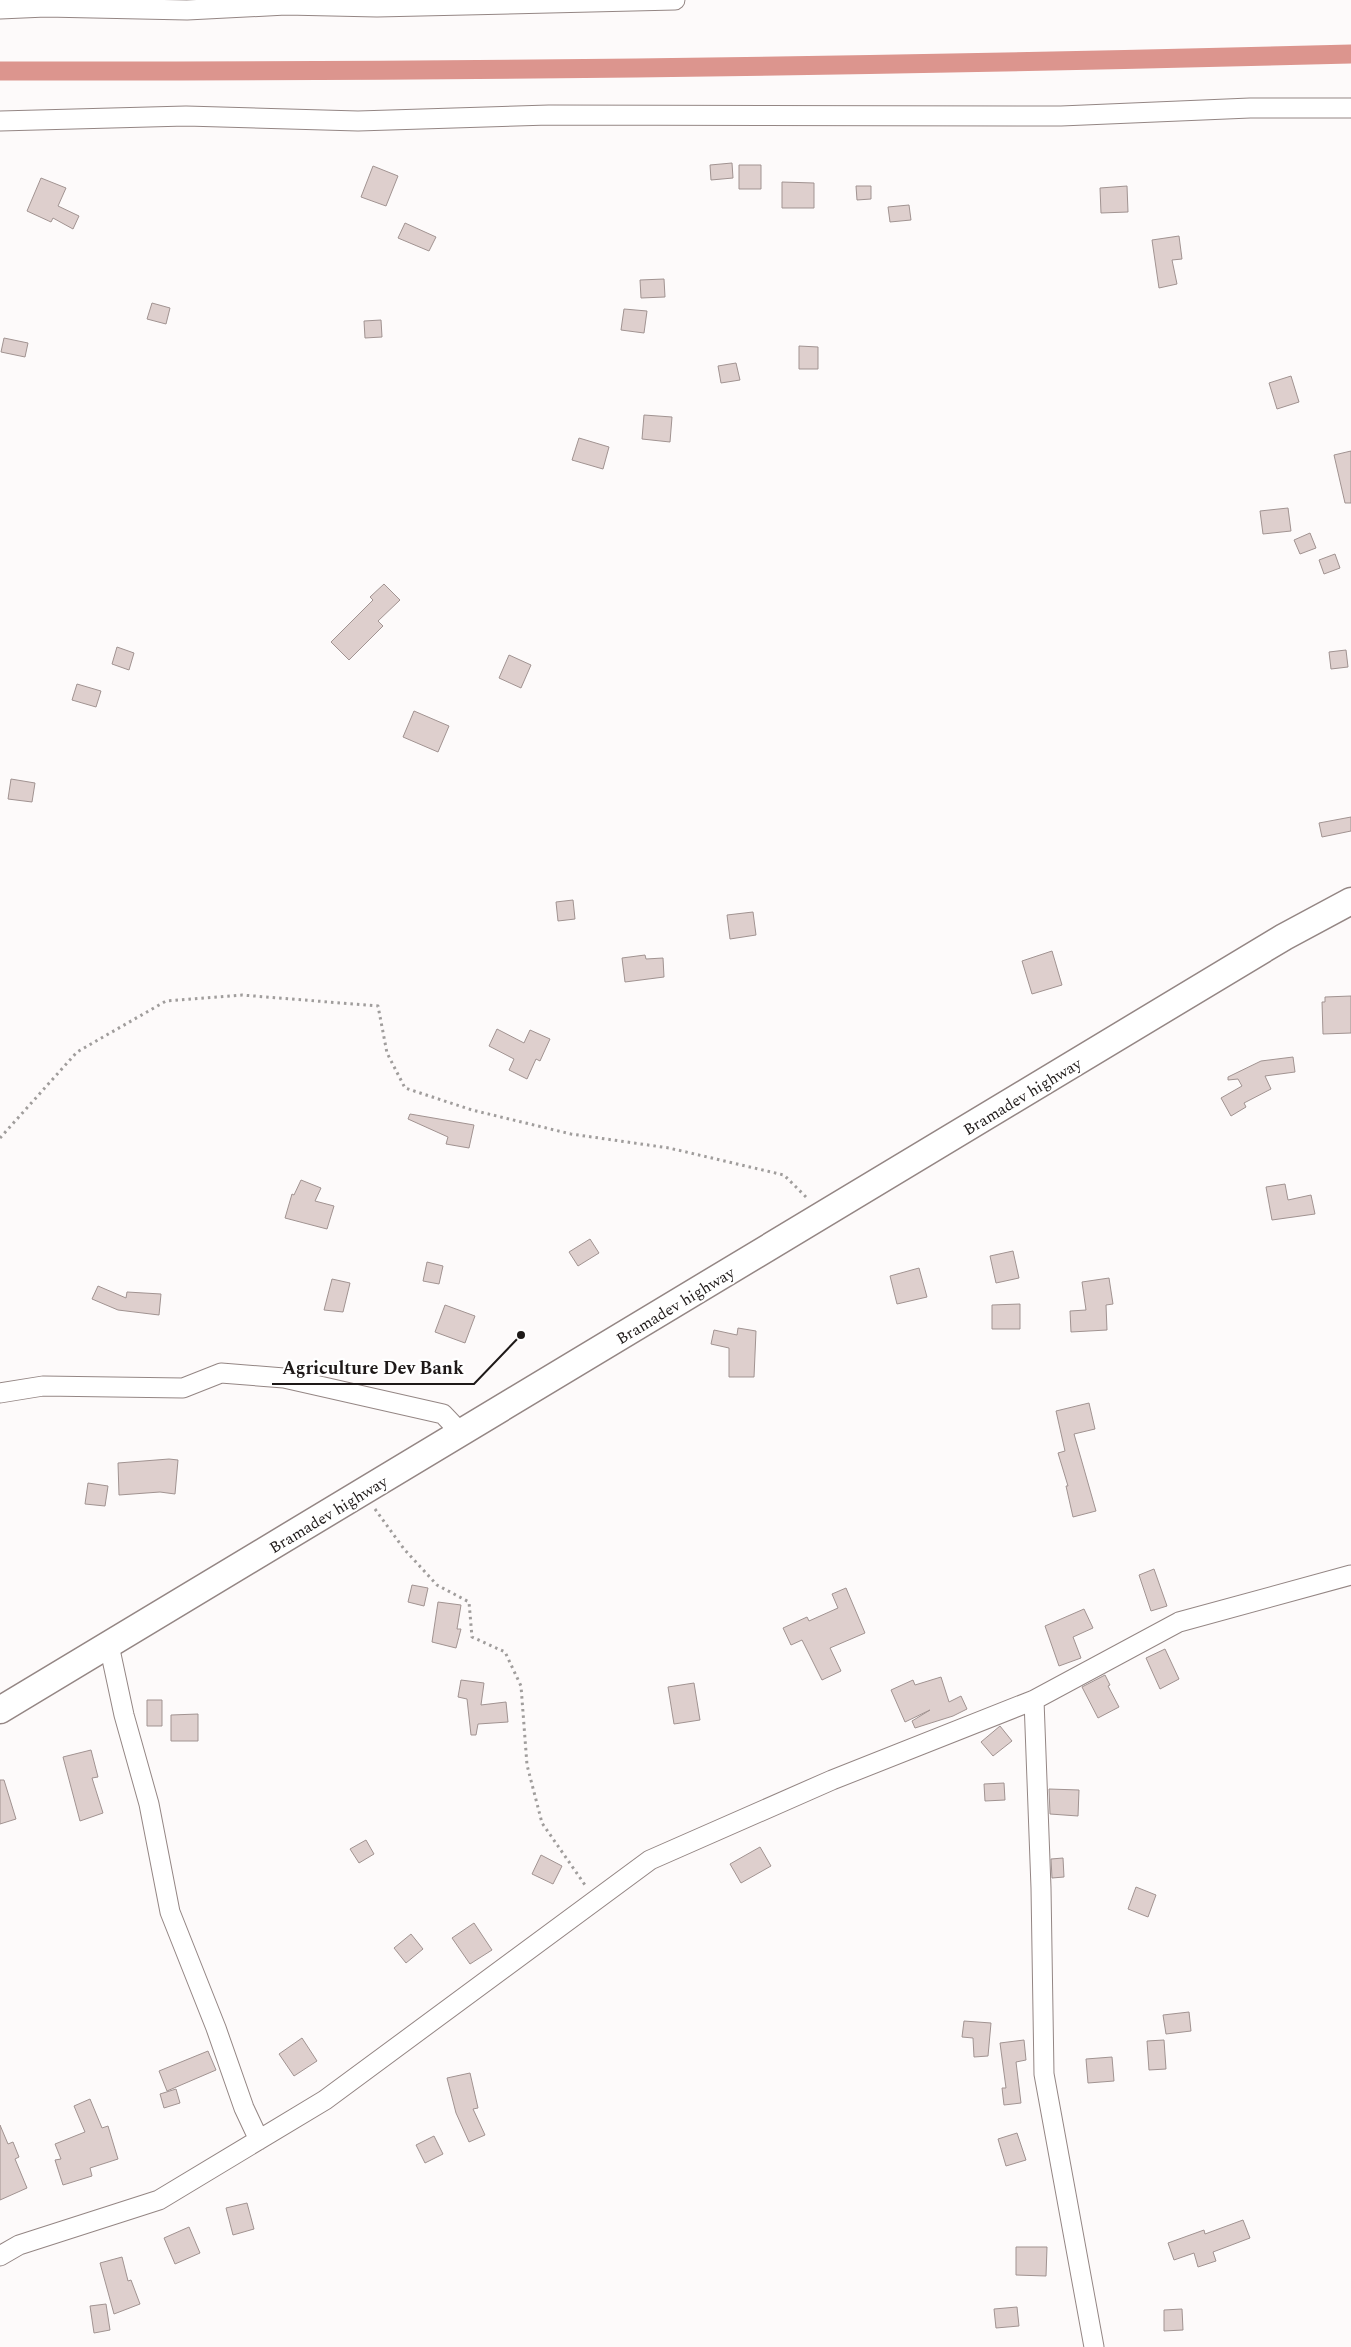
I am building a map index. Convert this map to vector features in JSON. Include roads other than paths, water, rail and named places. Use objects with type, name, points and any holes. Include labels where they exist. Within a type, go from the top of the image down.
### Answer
[{"type":"street","points":[[0,9],[46,7],[187,10],[286,5],[377,7],[675,0]]},
{"type":"street","points":[[0,122],[186,116],[358,120],[549,115],[1061,116],[1250,108],[1351,108]]},
{"type":"street","name":"Bramadev highway","points":[[0,1710],[364,1493],[1276,942],[1351,901]]},
{"type":"street","points":[[0,1393],[42,1386],[183,1388],[221,1373],[284,1378],[443,1414],[462,1434]]},
{"type":"street","points":[[0,2256],[19,2245],[159,2200],[260,2140],[325,2100],[650,1860],[832,1780],[1034,1700],[1179,1622],[1351,1575]]},
{"type":"street","points":[[110,1645],[124,1715],[149,1804],[170,1912],[216,2028],[244,2108],[260,2140]]},
{"type":"street","points":[[1034,1700],[1041,1888],[1044,2074],[1094,2347]]},
{"type":"waterway","points":[[0,71],[676,67],[1351,54]]},
{"type":"place","name":"Agriculture Dev Bank","points":[[521,1335]]}]
